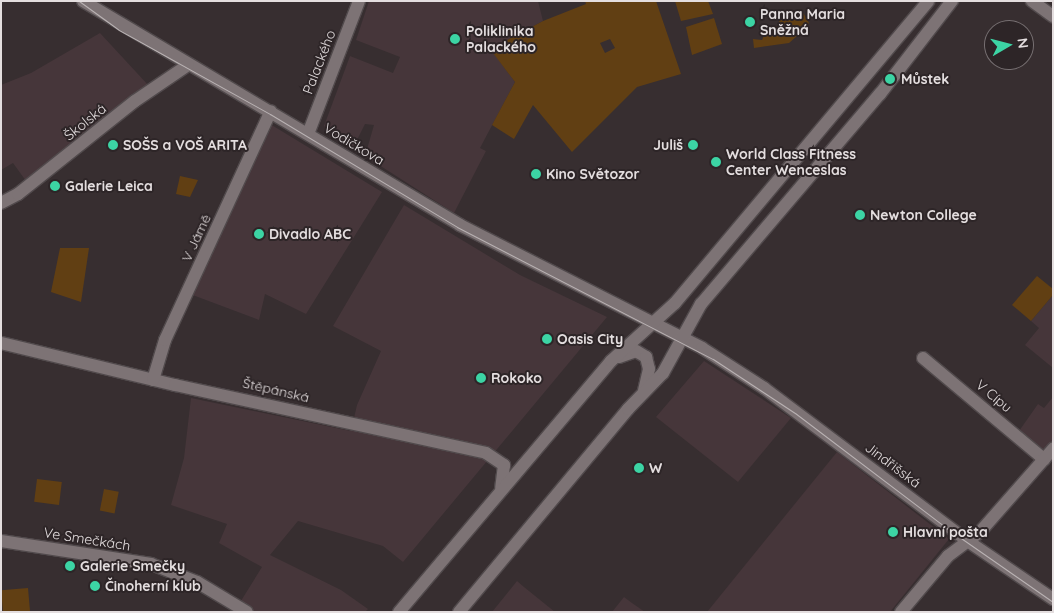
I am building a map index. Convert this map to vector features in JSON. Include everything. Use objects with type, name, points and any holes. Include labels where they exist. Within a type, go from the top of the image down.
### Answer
[{"type":"street","name":"Vodičkova","points":[[83,1],[460,225],[653,323]]},
{"type":"street","name":"Palackého","points":[[308,134],[359,1]]},
{"type":"street","points":[[399,612],[611,361],[675,303],[928,1]]},
{"type":"street","points":[[459,612],[643,392],[663,372],[701,304],[880,94],[881,88],[952,1]]},
{"type":"street","points":[[1032,1],[1053,16]]},
{"type":"street","name":"Školská","points":[[1,203],[18,194],[135,101],[188,65]]},
{"type":"street","points":[[866,74],[881,88]]},
{"type":"street","name":"V Jámě","points":[[153,380],[165,340],[271,111]]},
{"type":"street","name":"Jindřišská","points":[[653,323],[715,356],[764,388],[969,542],[1053,599]]},
{"type":"street","name":"Štěpánská","points":[[1,343],[153,380],[492,456],[502,461],[505,469],[493,500]]},
{"type":"street","points":[[611,361],[627,353],[644,354],[649,369],[643,392]]},
{"type":"street","name":"V Cípu","points":[[923,358],[1044,459]]},
{"type":"street","points":[[901,612],[948,556],[969,542],[1053,449]]},
{"type":"street","name":"Ve Smečkách","points":[[1,541],[150,564],[197,582],[247,612]]},
{"type":"shaded area","points":[[369,1],[538,1],[543,21],[491,49],[515,82],[480,148],[486,151],[454,213],[365,156],[374,125],[365,124],[353,148],[324,126],[350,56],[393,73],[400,57],[356,40]]},
{"type":"shaded area","points":[[585,1],[656,1],[681,74],[637,87],[572,152],[533,105],[514,139],[492,125],[515,82],[490,49],[543,21],[586,4]],"holes":[[[610,39],[615,48],[605,53],[600,43]]]},
{"type":"shaded area","points":[[675,1],[708,1],[713,14],[681,21]]},
{"type":"shaded area","points":[[801,9],[809,23],[789,43],[754,48],[753,39],[762,40],[766,31],[769,32],[766,24],[770,28],[778,26],[780,18]]},
{"type":"shaded area","points":[[714,18],[722,44],[692,55],[686,27]]},
{"type":"shaded area","points":[[100,33],[149,86],[26,181],[13,163],[1,170],[1,85],[31,73]]},
{"type":"shaded area","points":[[270,124],[382,192],[306,314],[265,294],[259,320],[190,294]]},
{"type":"shaded area","points":[[180,176],[198,180],[190,197],[176,194]]},
{"type":"shaded area","points":[[404,205],[520,275],[607,317],[403,562],[383,546],[298,521],[270,555],[341,590],[368,609],[365,612],[234,612],[262,567],[219,543],[227,524],[171,505],[184,458],[191,398],[351,431],[357,405],[381,351],[333,326]]},
{"type":"shaded area","points":[[60,248],[89,248],[81,302],[51,292]]},
{"type":"shaded area","points":[[1037,276],[1053,289],[1053,295],[1031,321],[1012,305]]},
{"type":"shaded area","points":[[1053,295],[1053,368],[1025,345],[1039,328],[1031,321]]},
{"type":"shaded area","points":[[704,361],[791,418],[738,482],[656,417]]},
{"type":"shaded area","points":[[1053,397],[1053,443],[1046,451],[1019,431],[1038,404],[1044,408]]},
{"type":"shaded area","name":"Hlavní pošta","points":[[837,452],[949,539],[890,612],[707,612]]},
{"type":"shaded area","points":[[37,479],[62,482],[59,505],[34,502]]},
{"type":"shaded area","points":[[104,489],[119,492],[115,513],[100,511]]},
{"type":"shaded area","points":[[517,581],[524,587],[555,612],[492,612]]},
{"type":"shaded area","points":[[28,588],[30,612],[3,612],[1,590]]},
{"type":"shaded area","points":[[624,597],[632,603],[645,612],[612,612]]},
{"type":"tram line","points":[[79,1],[119,30],[270,114],[457,227],[713,359],[795,413],[945,527],[1053,602]]},
{"type":"place","name":"Panna Maria Sněžná","points":[[750,22]]},
{"type":"place","name":"Poliklinika Palackého","points":[[455,39]]},
{"type":"place","name":"Můstek","points":[[890,79]]},
{"type":"place","name":"SOŠS a VOŠ ARITA","points":[[113,145]]},
{"type":"place","name":"Juliš","points":[[693,145]]},
{"type":"place","name":"World Class Fitness Center Wenceslas","points":[[716,162]]},
{"type":"place","name":"Kino Světozor","points":[[536,174]]},
{"type":"place","name":"Galerie Leica","points":[[55,186]]},
{"type":"place","name":"Newton College","points":[[860,215]]},
{"type":"place","name":"Divadlo ABC","points":[[259,234]]},
{"type":"place","name":"Oasis City","points":[[547,339]]},
{"type":"place","name":"Rokoko","points":[[481,378]]},
{"type":"place","name":"W","points":[[639,468]]},
{"type":"place","name":"Hlavní pošta","points":[[893,532]]},
{"type":"place","name":"Galerie Smečky","points":[[70,566]]},
{"type":"place","name":"Činoherní klub","points":[[95,586]]}]
